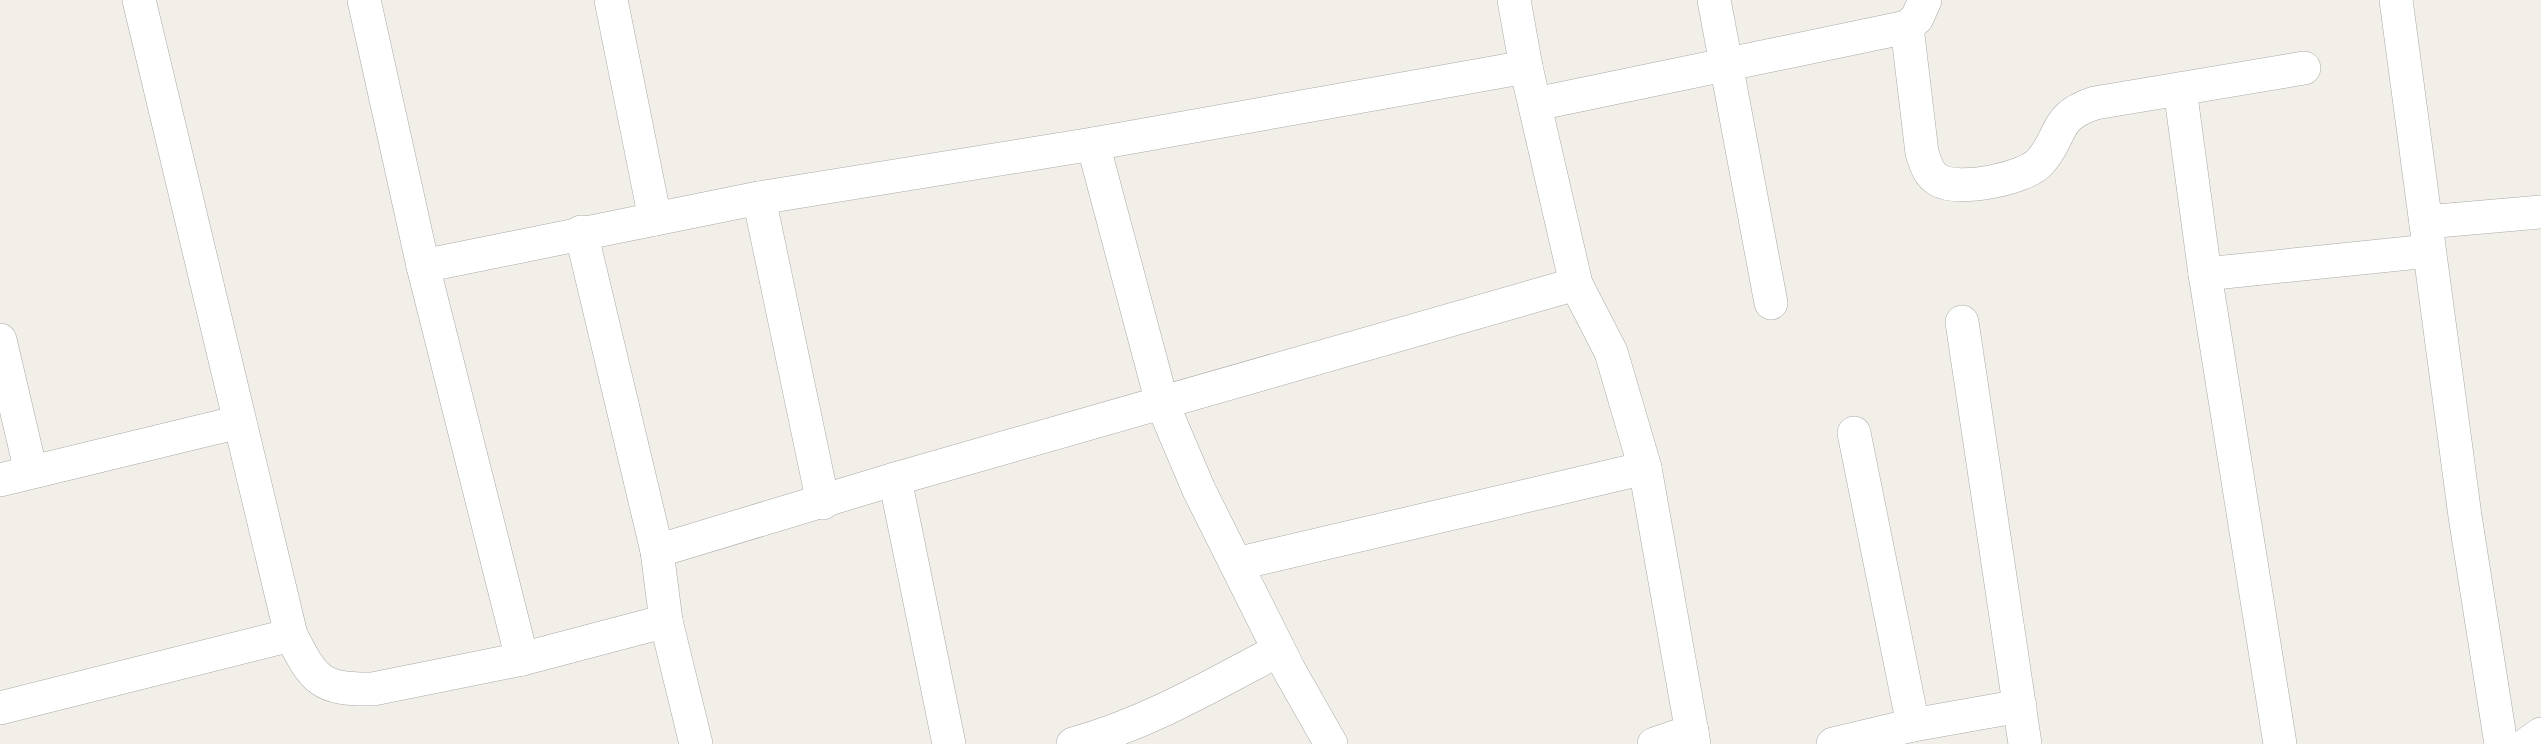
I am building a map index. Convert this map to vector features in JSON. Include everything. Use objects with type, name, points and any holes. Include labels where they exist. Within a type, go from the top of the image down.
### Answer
[{"type":"street","points":[[139,0],[291,635],[316,678],[330,686],[348,690],[373,689],[522,659],[666,621]]},
{"type":"street","points":[[364,0],[423,266],[522,659]]},
{"type":"street","points":[[610,0],[655,219]]},
{"type":"street","points":[[1514,0],[1526,67],[1576,284],[1611,352],[1645,468],[1693,738],[1654,744]]},
{"type":"street","points":[[1714,0],[1724,64],[1771,303]]},
{"type":"street","points":[[1536,104],[1907,27],[1917,18],[1925,0]]},
{"type":"street","points":[[2396,0],[2465,516],[2500,744]]},
{"type":"street","points":[[1907,27],[1922,153],[1928,171],[1937,180],[1948,185],[1963,186],[2026,172],[2040,162],[2065,119],[2078,109],[2095,103],[2304,68]]},
{"type":"street","points":[[423,266],[581,232],[759,198],[1093,144],[1526,67]]},
{"type":"street","points":[[2180,89],[2205,274],[2280,744]]},
{"type":"street","points":[[1093,144],[1162,403],[1199,490],[1279,650],[1331,744]]},
{"type":"street","points":[[759,198],[824,503]]},
{"type":"street","points":[[2205,274],[2427,237],[2541,212]]},
{"type":"street","points":[[581,232],[657,551],[666,621],[696,744]]},
{"type":"street","points":[[657,551],[824,503],[895,479],[1576,284]]},
{"type":"street","points":[[1962,322],[2025,744]]},
{"type":"street","points":[[0,344],[32,472]]},
{"type":"street","points":[[0,480],[239,422]]},
{"type":"street","points":[[1854,433],[1913,725]]},
{"type":"street","points":[[1236,564],[1645,468]]},
{"type":"street","points":[[895,479],[949,744]]},
{"type":"street","points":[[0,708],[291,635]]},
{"type":"street","points":[[1073,744],[1148,716],[1208,688],[1279,650]]},
{"type":"street","points":[[1851,742],[1913,725],[2020,706]]},
{"type":"street","points":[[2527,744],[2541,734]]}]
